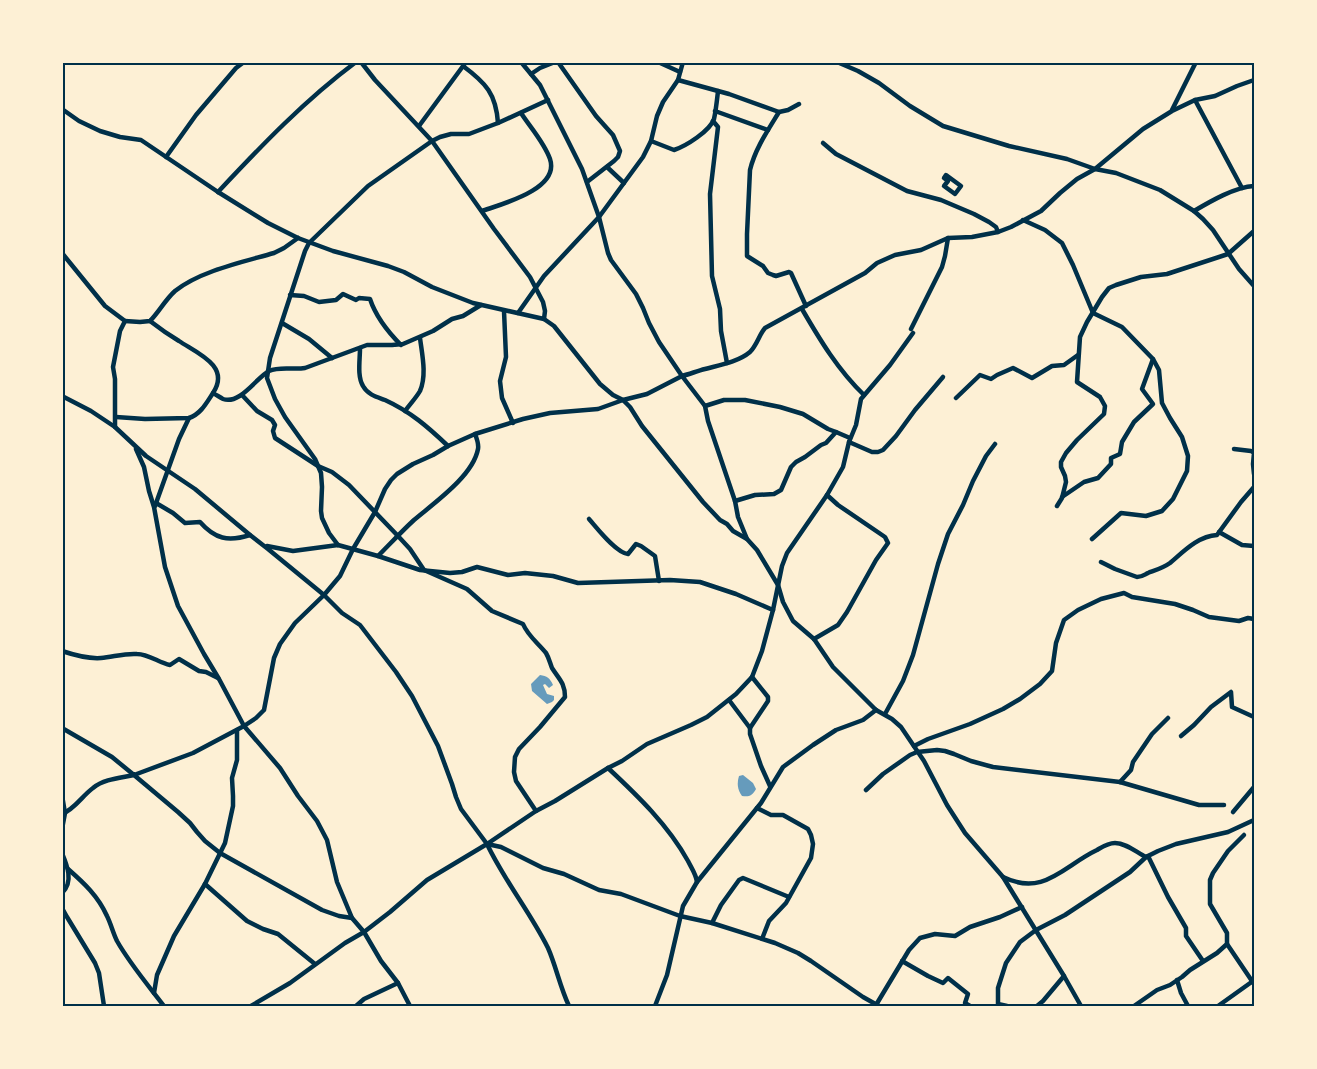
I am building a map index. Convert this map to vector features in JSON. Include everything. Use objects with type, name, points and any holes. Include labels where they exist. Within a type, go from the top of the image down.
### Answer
[{"type":"street","points":[[166,157],[196,116],[236,68],[244,62]]},
{"type":"street","points":[[218,192],[270,137],[356,62]]},
{"type":"street","points":[[361,62],[386,93],[432,141],[530,277],[543,302],[544,319]]},
{"type":"street","points":[[521,62],[540,85],[582,168],[611,260],[636,294],[659,342],[705,406],[708,421],[735,501],[738,517],[747,539]]},
{"type":"street","points":[[531,74],[540,68],[556,62],[618,144],[620,151],[618,157],[587,182]]},
{"type":"street","points":[[658,62],[680,72]]},
{"type":"street","points":[[518,313],[544,276],[599,217],[643,157],[651,140],[663,102],[678,80],[683,62]]},
{"type":"street","points":[[837,62],[872,79],[910,106],[943,126],[1009,146],[1067,159],[1095,169],[1116,173],[1160,190],[1194,211],[1213,230],[1228,254],[1254,286]]},
{"type":"street","points":[[1172,111],[1196,62]]},
{"type":"street","points":[[419,126],[465,64],[486,86],[494,98],[498,123]]},
{"type":"street","points":[[678,80],[729,94],[779,112],[799,104]]},
{"type":"street","points":[[64,814],[93,788],[104,782],[134,775],[193,753],[244,726],[264,710],[274,658],[280,644],[302,615],[324,595],[340,576],[391,480],[413,464],[476,434],[512,422],[550,413],[598,409],[647,394],[682,376],[727,363],[750,352],[765,328],[865,273],[877,263],[895,255],[921,250],[948,238],[972,237],[998,232],[1011,227],[1041,211],[1077,179],[1095,169],[1137,134],[1172,111],[1195,100],[1215,96],[1254,80]]},
{"type":"street","points":[[651,140],[674,150],[700,134],[714,120],[718,91]]},
{"type":"street","points":[[338,545],[328,532],[322,518],[322,487],[318,466],[311,451],[302,441],[275,400],[267,378],[270,358],[309,243],[368,186],[440,136],[469,134],[548,100]]},
{"type":"street","points":[[1195,100],[1242,188]]},
{"type":"street","points":[[62,109],[79,121],[100,131],[120,137],[141,140],[268,223],[309,243],[388,266],[447,294],[481,306],[544,319],[554,326],[600,384],[613,395],[624,400],[630,407],[642,426],[703,502],[720,520],[733,531],[747,539],[757,550],[778,585],[783,602],[793,621],[814,639],[833,667],[876,710],[885,714],[901,727],[932,774],[947,805],[965,833],[1003,877],[1064,976],[1080,1006]]},
{"type":"street","points":[[715,111],[768,130]]},
{"type":"street","points":[[779,112],[756,153],[750,170],[747,256],[773,275],[789,272],[791,274],[804,308],[837,364],[864,396]]},
{"type":"street","points":[[482,211],[535,190],[540,186],[550,170],[550,159],[521,113]]},
{"type":"street","points":[[714,120],[718,127],[710,194],[712,276],[720,309],[721,331],[727,363]]},
{"type":"street","points":[[823,143],[836,154],[907,191],[941,200],[974,214],[996,227],[998,232]]},
{"type":"street","points":[[607,167],[624,183]]},
{"type":"street","points":[[946,175],[961,186],[955,194],[944,186],[948,181],[944,178],[946,175]]},
{"type":"street","points":[[1194,211],[1211,200],[1242,188],[1254,186]]},
{"type":"street","points":[[1023,220],[1045,230],[1062,243],[1074,265],[1093,313],[1122,327],[1153,359],[1159,370],[1162,403],[1182,437],[1188,456],[1187,471],[1172,499],[1162,511],[1146,516],[1121,513],[1092,539]]},
{"type":"street","points":[[1057,506],[1062,498],[1066,482],[1061,462],[1077,440],[1104,414],[1105,406],[1100,397],[1078,382],[1080,337],[1082,330],[1102,297],[1109,288],[1116,285],[1141,277],[1167,274],[1228,254],[1254,232]]},
{"type":"street","points":[[150,321],[174,292],[189,282],[204,274],[274,253],[298,238]]},
{"type":"street","points":[[252,1006],[290,983],[345,943],[364,932],[427,880],[487,844],[536,811],[576,789],[654,740],[707,717],[736,694],[752,677],[762,651],[782,566],[787,553],[827,495],[843,467],[856,425],[860,403],[890,365],[912,331],[942,267],[948,238]]},
{"type":"street","points":[[62,253],[82,275],[88,286],[105,306],[126,320],[150,321],[208,359],[216,371],[218,386],[202,409],[194,416],[189,418],[116,418]]},
{"type":"street","points":[[290,295],[304,296],[319,302],[336,300],[343,294],[356,300],[359,298],[370,299],[386,330],[400,344]]},
{"type":"street","points":[[213,393],[226,400],[242,395],[268,372],[276,369],[297,370],[367,345],[400,344],[420,338],[452,319],[481,306]]},
{"type":"street","points":[[504,311],[506,357],[500,381],[502,398],[512,422]]},
{"type":"street","points":[[115,427],[114,358],[120,331],[126,320]]},
{"type":"street","points":[[282,323],[310,339],[332,358]]},
{"type":"street","points":[[405,411],[420,390],[423,379],[420,338]]},
{"type":"street","points":[[360,348],[360,377],[366,391],[371,395],[386,400],[421,421],[448,446]]},
{"type":"street","points":[[956,398],[980,375],[991,379],[1013,368],[1032,378],[1052,366],[1064,365],[1078,356]]},
{"type":"street","points":[[1062,498],[1084,482],[1098,478],[1111,464],[1111,458],[1120,454],[1122,442],[1134,422],[1153,404],[1142,389],[1153,359]]},
{"type":"street","points":[[705,406],[724,400],[745,400],[780,407],[803,414],[872,452],[878,452],[883,450],[896,436],[943,377]]},
{"type":"street","points":[[242,395],[257,411],[272,420],[275,424],[273,431],[275,438],[318,466],[340,477],[349,485],[410,549],[424,570],[467,589],[492,611],[523,624],[526,631],[549,658],[564,686],[566,697],[518,749],[514,766],[516,782],[536,811]]},
{"type":"street","points":[[63,396],[92,411],[115,427],[146,456],[195,489],[324,595],[342,613],[360,625],[412,696],[438,746],[461,808],[487,844],[497,865],[534,924],[548,950],[569,1006]]},
{"type":"street","points":[[155,505],[179,439],[189,418]]},
{"type":"street","points":[[735,501],[756,495],[774,494],[781,490],[791,467],[826,443],[836,432]]},
{"type":"street","points":[[378,556],[460,479],[476,457],[479,448],[476,434]]},
{"type":"street","points":[[885,714],[903,681],[913,655],[948,534],[986,456],[995,444]]},
{"type":"street","points":[[134,446],[144,467],[149,491],[155,505],[164,567],[178,606],[244,726],[280,768],[317,821],[327,840],[337,882],[352,918],[364,932],[398,983],[410,1006]]},
{"type":"street","points":[[1234,448],[1252,451],[1254,454],[1254,474]]},
{"type":"street","points":[[1101,562],[1126,574],[1141,577],[1167,565],[1205,538],[1217,535],[1254,487]]},
{"type":"street","points":[[814,639],[838,625],[888,543],[885,537],[838,505],[827,495]]},
{"type":"street","points":[[155,505],[173,513],[182,522],[187,524],[200,522],[206,530],[216,536],[233,539],[250,535]]},
{"type":"street","points":[[589,519],[624,554],[628,554],[636,544],[655,556],[659,581]]},
{"type":"street","points":[[1219,532],[1242,545],[1254,546]]},
{"type":"street","points":[[263,545],[293,551],[338,545],[420,570],[450,573],[462,572],[477,567],[508,576],[525,573],[553,576],[578,583],[670,580],[700,582],[736,594],[773,610]]},
{"type":"street","points":[[914,746],[1003,709],[1040,684],[1052,671],[1056,643],[1064,620],[1078,610],[1101,599],[1124,592],[1132,597],[1175,604],[1209,617],[1239,621],[1248,618],[1254,619]]},
{"type":"street","points":[[62,651],[99,658],[137,654],[154,658],[170,665],[179,659],[199,671],[206,672],[219,679]]},
{"type":"street","points":[[752,677],[768,697],[768,701],[750,728],[750,734],[770,786]]},
{"type":"street","points":[[1181,736],[1211,707],[1231,692],[1232,707],[1254,717]]},
{"type":"street","points":[[729,700],[750,728]]},
{"type":"street","points":[[655,1006],[667,975],[683,906],[697,882],[757,808],[783,767],[790,760],[836,730],[863,720],[876,710]]},
{"type":"street","points":[[1120,782],[1131,770],[1133,762],[1147,741],[1168,718]]},
{"type":"street","points":[[62,728],[112,757],[178,812],[205,841],[220,853],[322,910],[352,918]]},
{"type":"street","points":[[154,993],[157,974],[174,936],[205,884],[225,843],[233,806],[232,778],[237,760],[237,730]]},
{"type":"street","points":[[866,790],[883,774],[910,754],[945,751],[993,767],[1120,782],[1199,804],[1224,805]]},
{"type":"street","points":[[608,768],[648,808],[676,840],[696,875],[697,882]]},
{"type":"street","points":[[1233,812],[1254,786]]},
{"type":"street","points":[[62,795],[64,814],[62,829]]},
{"type":"street","points":[[757,808],[771,815],[782,816],[808,829],[813,844],[811,858],[786,903],[769,921],[762,939]]},
{"type":"street","points":[[1007,1006],[998,1004],[998,988],[1006,963],[1020,942],[1036,930],[1065,915],[1158,851],[1176,844],[1228,832],[1254,820]]},
{"type":"street","points":[[1218,1006],[1254,983],[1227,944],[1227,933],[1210,904],[1210,880],[1213,873],[1228,851],[1244,835]]},
{"type":"street","points":[[1003,877],[1019,884],[1040,882],[1057,875],[1092,852],[1111,843],[1126,846],[1147,857],[1186,928],[1186,936],[1203,961]]},
{"type":"street","points":[[487,844],[501,847],[542,868],[564,874],[599,890],[621,894],[680,916],[775,943],[798,953],[877,1006],[902,961],[920,938],[935,934],[955,936],[970,927],[1022,907]]},
{"type":"street","points":[[62,853],[68,868],[69,881],[66,890],[62,893]]},
{"type":"street","points":[[68,868],[88,886],[98,899],[107,915],[116,939],[138,974],[164,1006]]},
{"type":"street","points":[[712,924],[722,905],[743,878],[789,897]]},
{"type":"street","points":[[205,884],[246,921],[278,934],[315,964]]},
{"type":"street","points":[[62,908],[95,963],[99,973],[104,1006]]},
{"type":"street","points":[[1134,1006],[1157,990],[1170,985],[1203,961],[1217,954],[1227,944]]},
{"type":"street","points":[[902,961],[943,983],[948,978],[968,994],[966,1003],[970,1006]]},
{"type":"street","points":[[1037,1006],[1064,976]]},
{"type":"street","points":[[1177,980],[1188,1006]]},
{"type":"street","points":[[356,1006],[364,999],[398,983]]},
{"type":"water","points":[[540,675],[548,678],[553,685],[549,688],[545,684],[543,685],[547,694],[554,696],[554,700],[547,704],[532,691],[531,684]]},
{"type":"water","points":[[743,775],[753,783],[756,789],[752,795],[742,796],[738,788],[739,776]]}]
